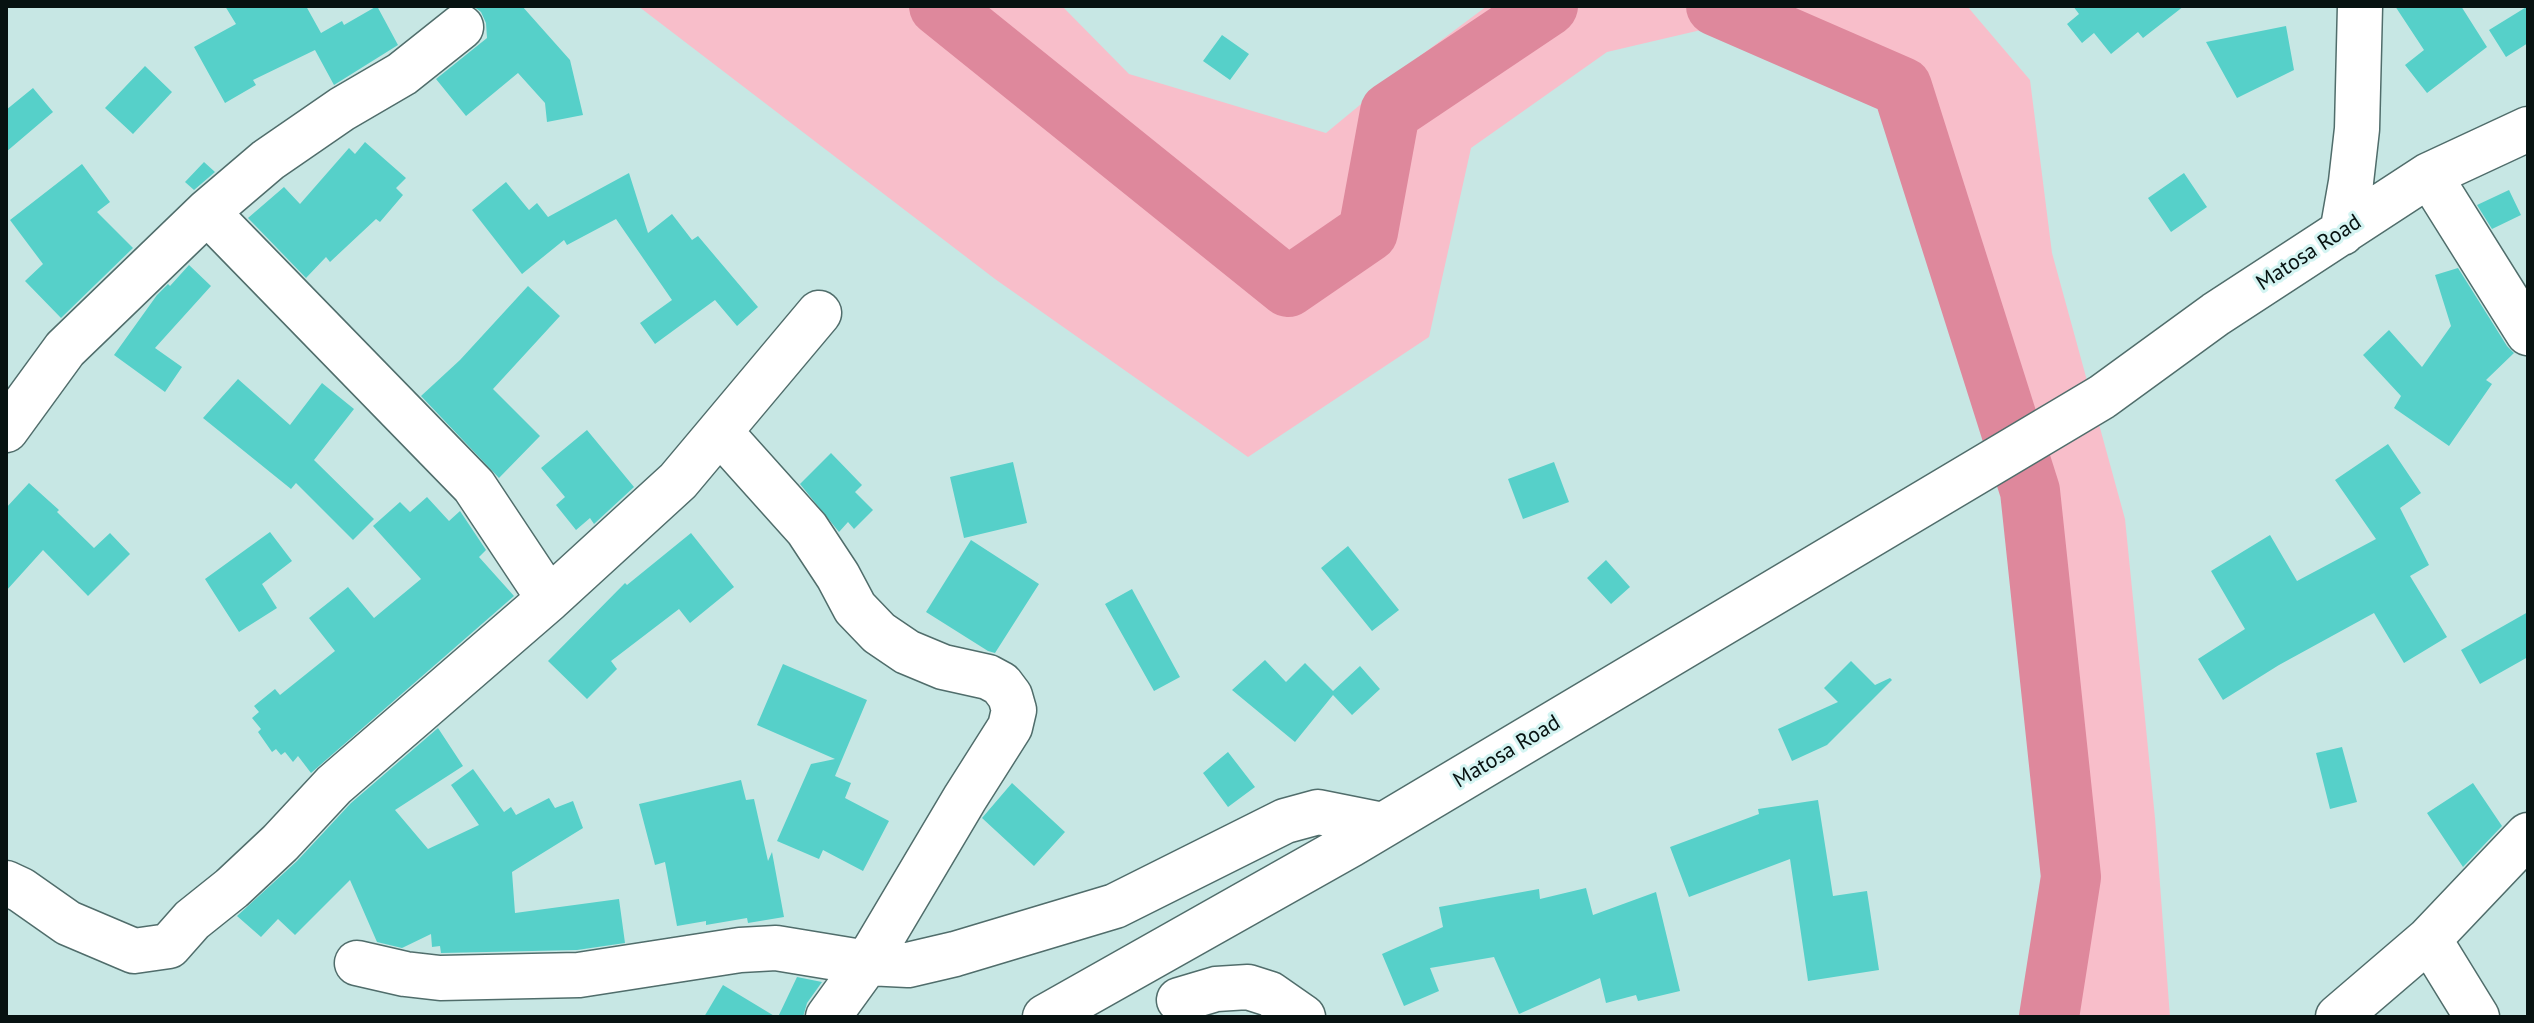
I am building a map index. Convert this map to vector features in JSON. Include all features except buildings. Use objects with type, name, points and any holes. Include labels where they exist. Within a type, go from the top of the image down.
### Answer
[{"type":"street","points":[[2342,233],[2357,129],[2360,6]]},
{"type":"street","points":[[6,430],[65,349],[207,212],[268,160],[342,109],[402,74],[461,27]]},
{"type":"street","name":"Matosa Road","points":[[1045,1017],[1383,825],[1964,480],[2102,397],[2216,314],[2429,175],[2528,129]]},
{"type":"street","points":[[2429,175],[2528,333]]},
{"type":"street","points":[[207,212],[474,486],[549,599]]},
{"type":"street","points":[[6,883],[68,923],[134,951],[169,946],[192,920],[280,843],[334,785],[549,599],[678,481],[819,313]]},
{"type":"street","points":[[720,432],[807,529],[855,608],[879,633],[907,652],[943,667],[988,677],[1001,684],[1010,696],[1014,710],[1010,727],[867,963],[828,1017]]},
{"type":"street","points":[[357,963],[440,978],[579,975],[740,950],[776,948],[867,963],[908,965],[1115,906],[1285,821],[1318,812],[1383,825]]},
{"type":"street","points":[[2338,1017],[2429,939],[2528,835]]},
{"type":"street","points":[[2429,939],[2477,1017]]},
{"type":"street","points":[[1151,956],[1183,1008],[1216,989],[1248,987],[1270,994],[1303,1017]]},
{"type":"shaded area","points":[[638,6],[1062,6],[1129,74],[1326,133],[1412,62],[1487,6],[1967,6],[2030,80],[2052,253],[2125,519],[2155,818],[2170,1017],[2030,1017],[2054,752],[1976,277],[1928,123],[1718,26],[1607,52],[1471,148],[1429,337],[1248,457],[995,279]]},
{"type":"waterway","points":[[939,6],[1288,287],[1368,232],[1390,112],[1548,6]]},
{"type":"waterway","points":[[1716,6],[1902,87],[2030,491],[2071,877],[2049,1017]]}]
